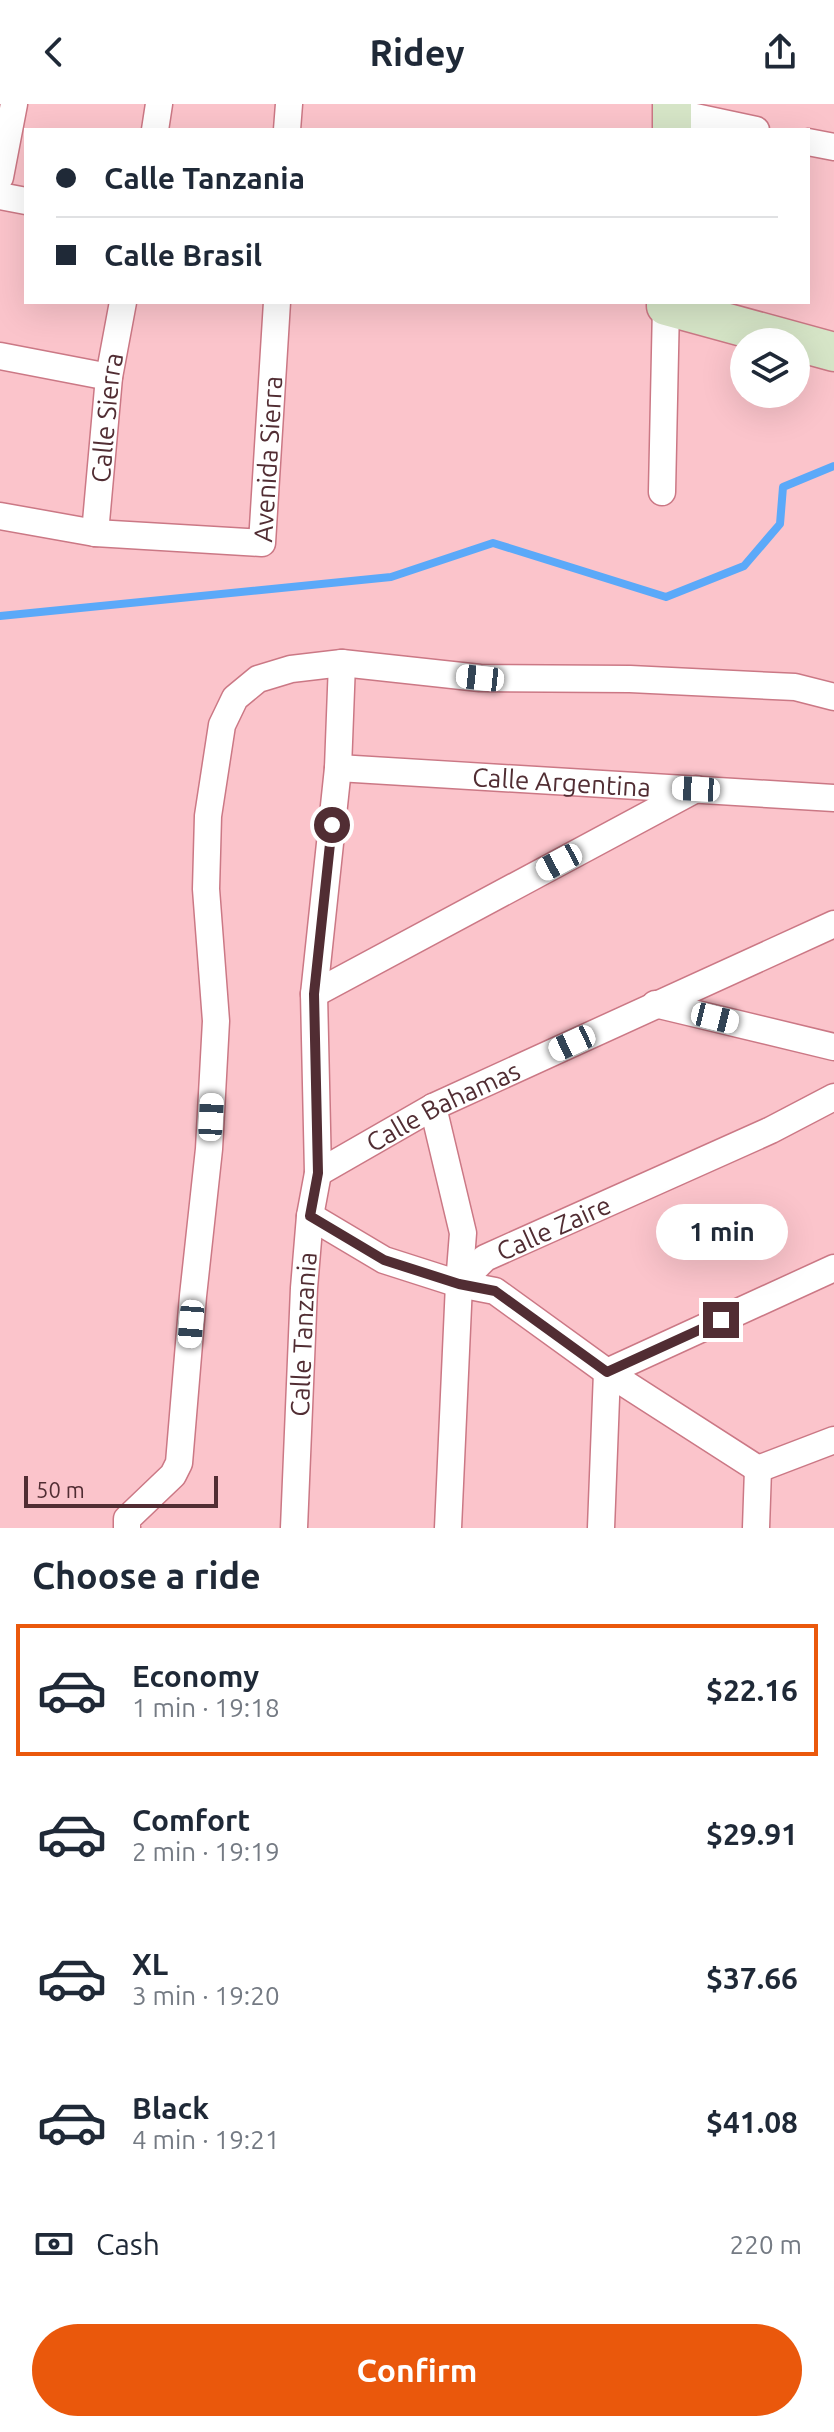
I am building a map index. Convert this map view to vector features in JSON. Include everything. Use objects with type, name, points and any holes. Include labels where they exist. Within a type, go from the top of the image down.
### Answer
[{"type":"street","points":[[0,177],[14,104]]},
{"type":"street","points":[[155,128],[159,104]]},
{"type":"street","points":[[287,128],[289,104]]},
{"type":"street","points":[[672,115],[745,128]]},
{"type":"street","points":[[810,142],[834,147]]},
{"type":"street","points":[[0,196],[24,201]]},
{"type":"street","name":"Calle Sierra","points":[[95,533],[109,377],[123,304]]},
{"type":"street","name":"Avenida Sierra","points":[[95,533],[262,543],[277,304]]},
{"type":"street","points":[[662,492],[666,304],[834,352]]},
{"type":"street","points":[[0,356],[109,377]]},
{"type":"street","points":[[0,516],[95,533]]},
{"type":"street","points":[[127,1528],[127,1519],[173,1475],[179,1463],[209,1149],[216,1021],[206,889],[208,816],[222,725],[235,698],[258,679],[291,669],[342,663],[480,678],[630,679],[795,687],[834,697]]},
{"type":"street","name":"Calle Tanzania","points":[[294,1528],[304,1288],[310,1216],[318,1173],[314,994],[338,768],[342,663]]},
{"type":"street","name":"Calle Argentina","points":[[338,768],[834,798]]},
{"type":"street","points":[[314,994],[696,789]]},
{"type":"street","name":"Calle Bahamas","points":[[318,1173],[433,1107],[834,924]]},
{"type":"street","points":[[655,1004],[834,1047]]},
{"type":"street","name":"Calle Zaire","points":[[459,1284],[485,1258],[771,1130],[834,1097]]},
{"type":"street","points":[[433,1107],[463,1233],[448,1528]]},
{"type":"street","points":[[310,1216],[384,1260],[459,1284],[495,1291],[607,1372],[758,1469]]},
{"type":"street","points":[[607,1372],[834,1268]]},
{"type":"street","points":[[601,1528],[607,1372]]},
{"type":"street","points":[[758,1469],[834,1440]]},
{"type":"street","points":[[756,1528],[758,1469]]},
{"type":"waterway","points":[[0,616],[391,577],[493,543],[666,597],[744,566],[780,524],[783,487],[834,466]]},
{"type":"route","points":[[332,825],[314,994],[318,1173],[310,1216],[384,1260],[459,1284],[495,1291],[607,1372],[721,1320]]}]
